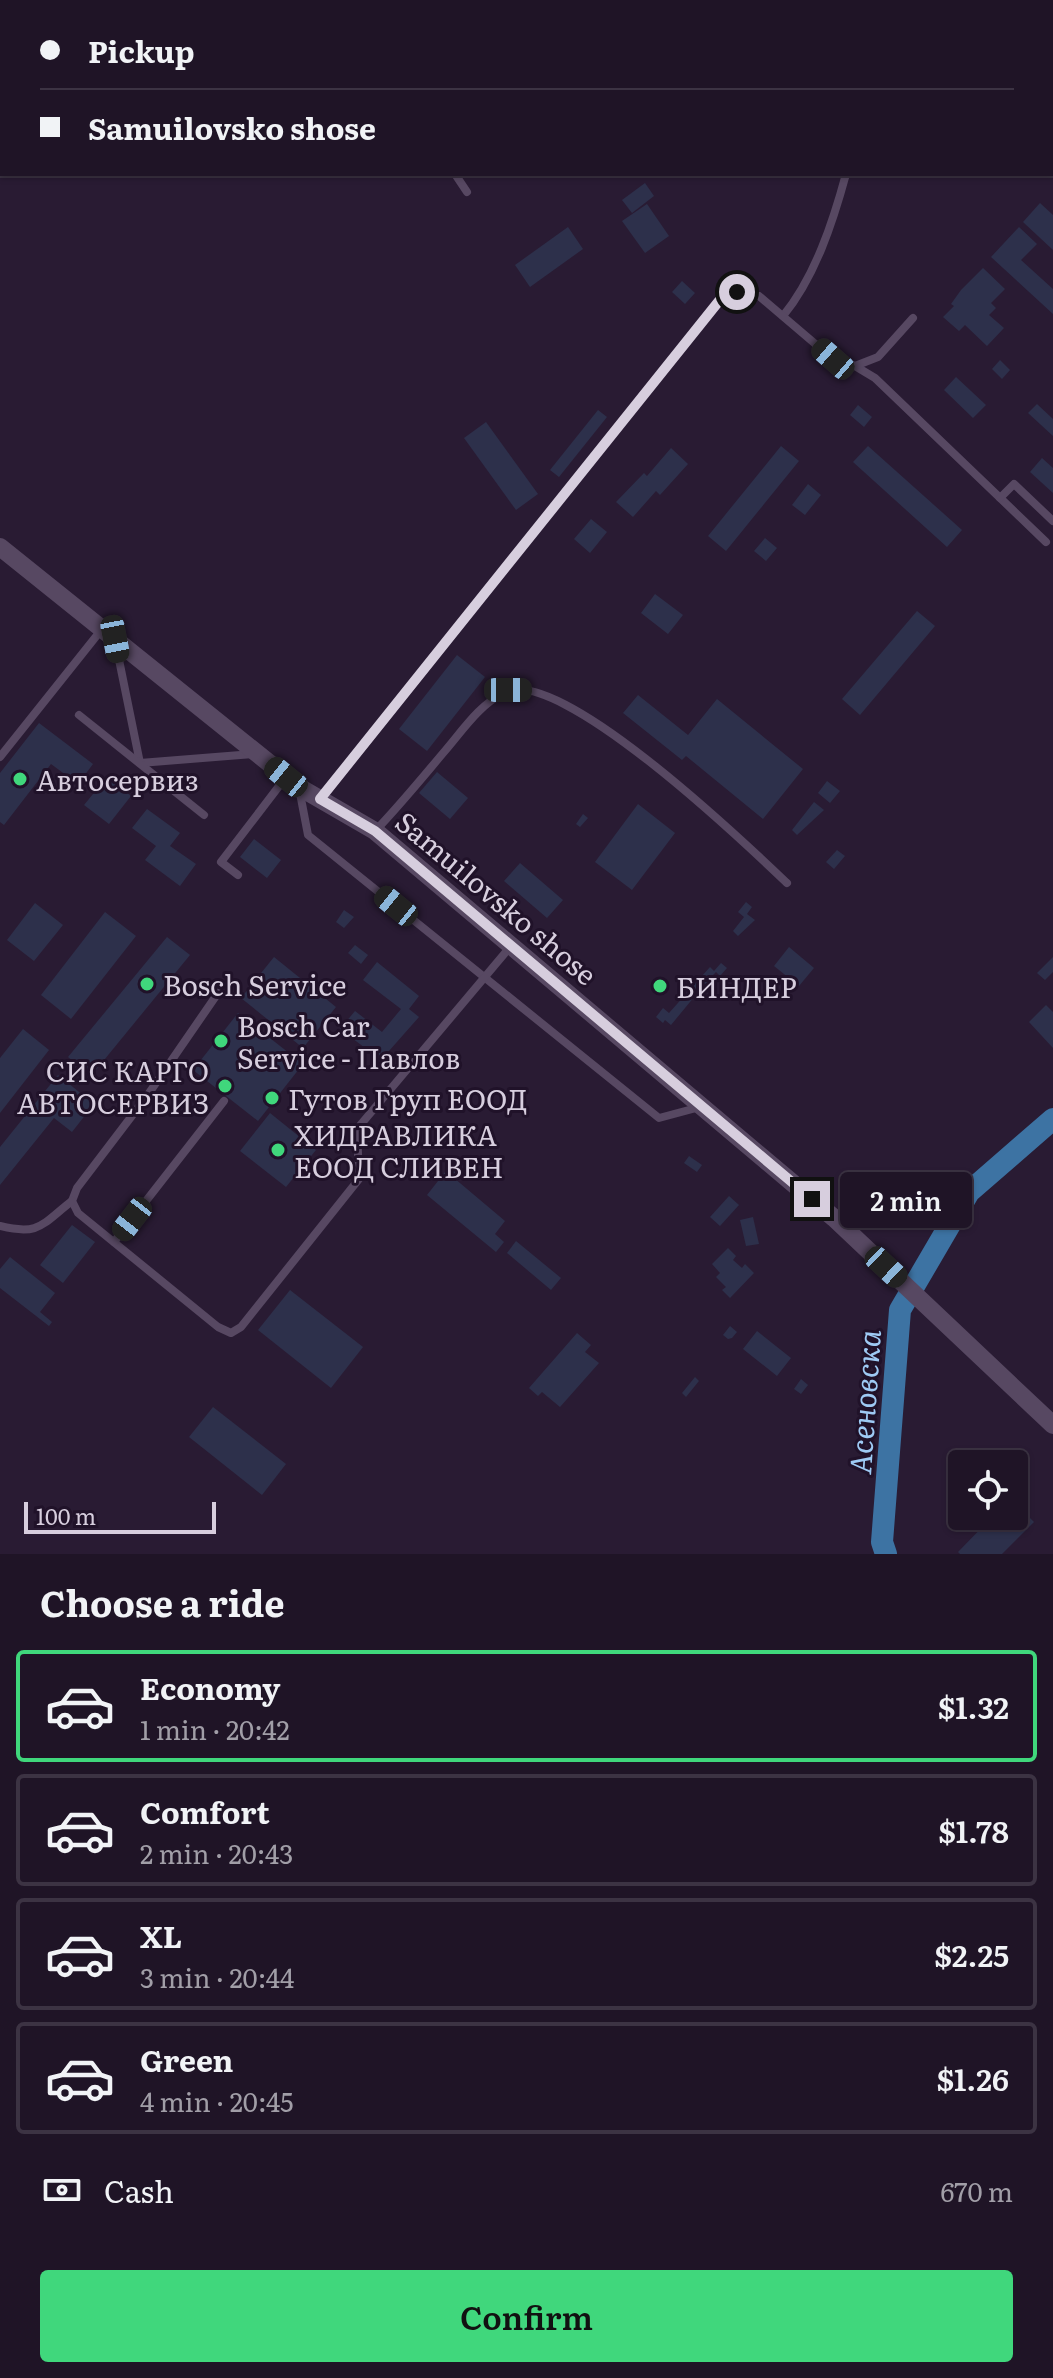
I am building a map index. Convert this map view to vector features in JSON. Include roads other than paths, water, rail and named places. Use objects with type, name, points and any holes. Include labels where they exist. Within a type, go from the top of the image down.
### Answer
[{"type":"street","name":"Samuilovsko shose","points":[[0,547],[292,782],[375,831],[512,945],[704,1106],[868,1250],[1053,1425]]},
{"type":"lane","points":[[456,176],[467,192]]},
{"type":"lane","points":[[783,316],[801,294],[845,176]]},
{"type":"lane","points":[[320,799],[719,301],[737,292],[759,296],[833,359],[855,366],[875,378],[1046,542]]},
{"type":"lane","points":[[855,366],[878,357],[913,318]]},
{"type":"lane","points":[[1000,498],[1014,484],[1053,521]]},
{"type":"lane","points":[[0,757],[109,634]]},
{"type":"lane","points":[[109,634],[140,763]]},
{"type":"lane","points":[[375,831],[484,705],[508,690],[536,690],[571,706],[642,756],[721,821],[787,883]]},
{"type":"lane","points":[[79,715],[204,815]]},
{"type":"lane","points":[[140,763],[258,754]]},
{"type":"lane","points":[[238,875],[221,862],[292,782]]},
{"type":"lane","points":[[292,782],[308,835],[659,1118],[704,1106]]},
{"type":"lane","points":[[72,1201],[78,1213],[218,1327],[231,1333],[241,1327],[359,1179],[357,1129],[512,945]]},
{"type":"lane","points":[[0,1226],[24,1232],[36,1229],[72,1201],[77,1188],[147,1096],[218,993]]},
{"type":"lane","points":[[114,1242],[224,1101]]},
{"type":"waterway","name":"Асеновска","points":[[886,1554],[882,1542],[900,1310],[969,1192],[1053,1119]]},
{"type":"place","name":"Автосервиз","points":[[20,779]]},
{"type":"place","name":"Bosch Service","points":[[147,984]]},
{"type":"place","name":"БИНДЕР","points":[[660,986]]},
{"type":"place","name":"Bosch Car Service - Павлов","points":[[221,1041]]},
{"type":"place","name":"СИС КАРГО АВТОСЕРВИЗ","points":[[225,1086]]},
{"type":"place","name":"Гутов Груп ЕООД","points":[[272,1098]]},
{"type":"place","name":"ХИДРАВЛИКА ЕООД СЛИВЕН","points":[[278,1150]]}]
